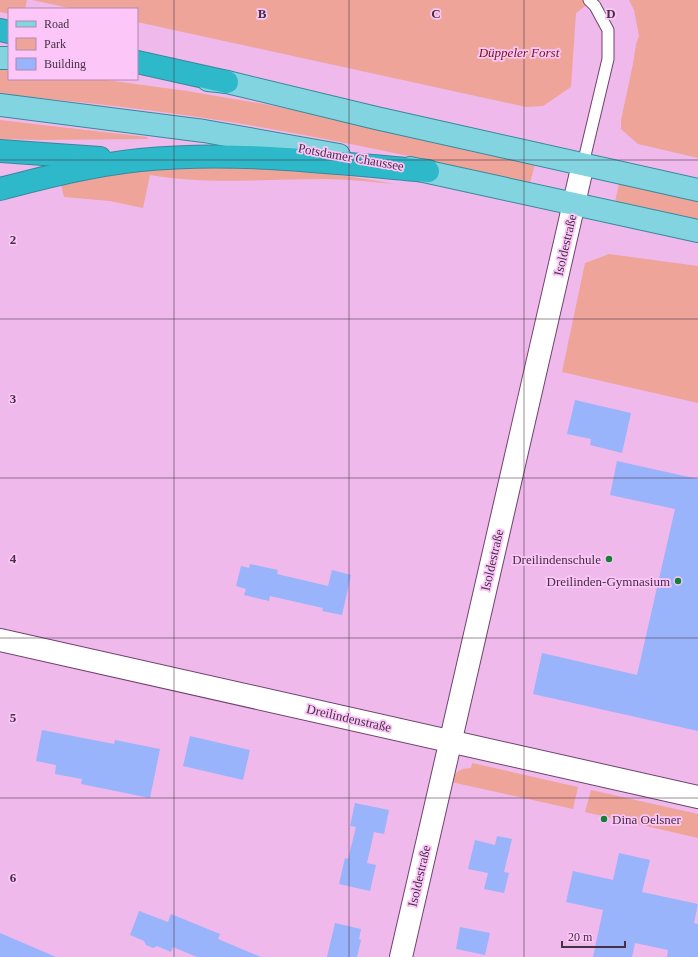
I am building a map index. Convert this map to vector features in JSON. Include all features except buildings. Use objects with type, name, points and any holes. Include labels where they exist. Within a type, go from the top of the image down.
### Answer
[{"type":"highway","points":[[138,62],[227,82]]},
{"type":"highway","points":[[0,151],[140,160]]},
{"type":"highway","points":[[0,189],[69,171],[140,160],[205,156],[281,159],[428,171]]},
{"type":"main road","points":[[138,72],[227,82],[376,118],[698,190]]},
{"type":"main road","name":"Potsdamer Chaussee","points":[[0,105],[204,131],[428,171],[698,231]]},
{"type":"street","name":"Isoldestraße","points":[[400,957],[584,164]]},
{"type":"street","name":"Dreilindenstraße","points":[[0,640],[698,797]]},
{"type":"lane","points":[[584,164],[608,59],[608,30],[595,6],[588,0]]},
{"type":"green space","points":[[0,0],[27,0],[25,8],[8,8],[8,14],[0,12]]},
{"type":"green space","name":"Düppeler Forst","points":[[32,0],[593,0],[576,13],[571,87],[543,106],[526,107],[138,22],[138,8],[69,8]]},
{"type":"green space","points":[[629,0],[698,0],[698,158],[638,144],[621,129],[621,120],[636,44],[639,36],[634,10]]},
{"type":"green space","points":[[0,68],[8,69],[8,80],[106,80],[187,91],[264,104],[535,164],[530,183],[328,139],[226,121],[123,107],[0,94]]},
{"type":"green space","points":[[0,120],[147,137],[148,139],[0,139]]},
{"type":"green space","points":[[191,166],[248,167],[316,172],[396,184],[332,179],[214,181],[150,175],[143,208],[110,201],[64,197],[61,184],[130,172]]},
{"type":"green space","points":[[619,183],[698,201],[698,220],[615,202]]},
{"type":"green space","points":[[609,254],[698,266],[698,403],[562,372],[585,263]]},
{"type":"green space","points":[[472,763],[578,787],[573,809],[451,782],[456,773],[464,769],[471,768]]},
{"type":"green space","points":[[591,790],[698,814],[698,838],[585,812]]},
{"type":"place","name":"Dreilindenschule","points":[[609,559]]},
{"type":"place","name":"Dreilinden-Gymnasium","points":[[678,581]]},
{"type":"place","name":"Dina Oelsner","points":[[604,819]]}]
